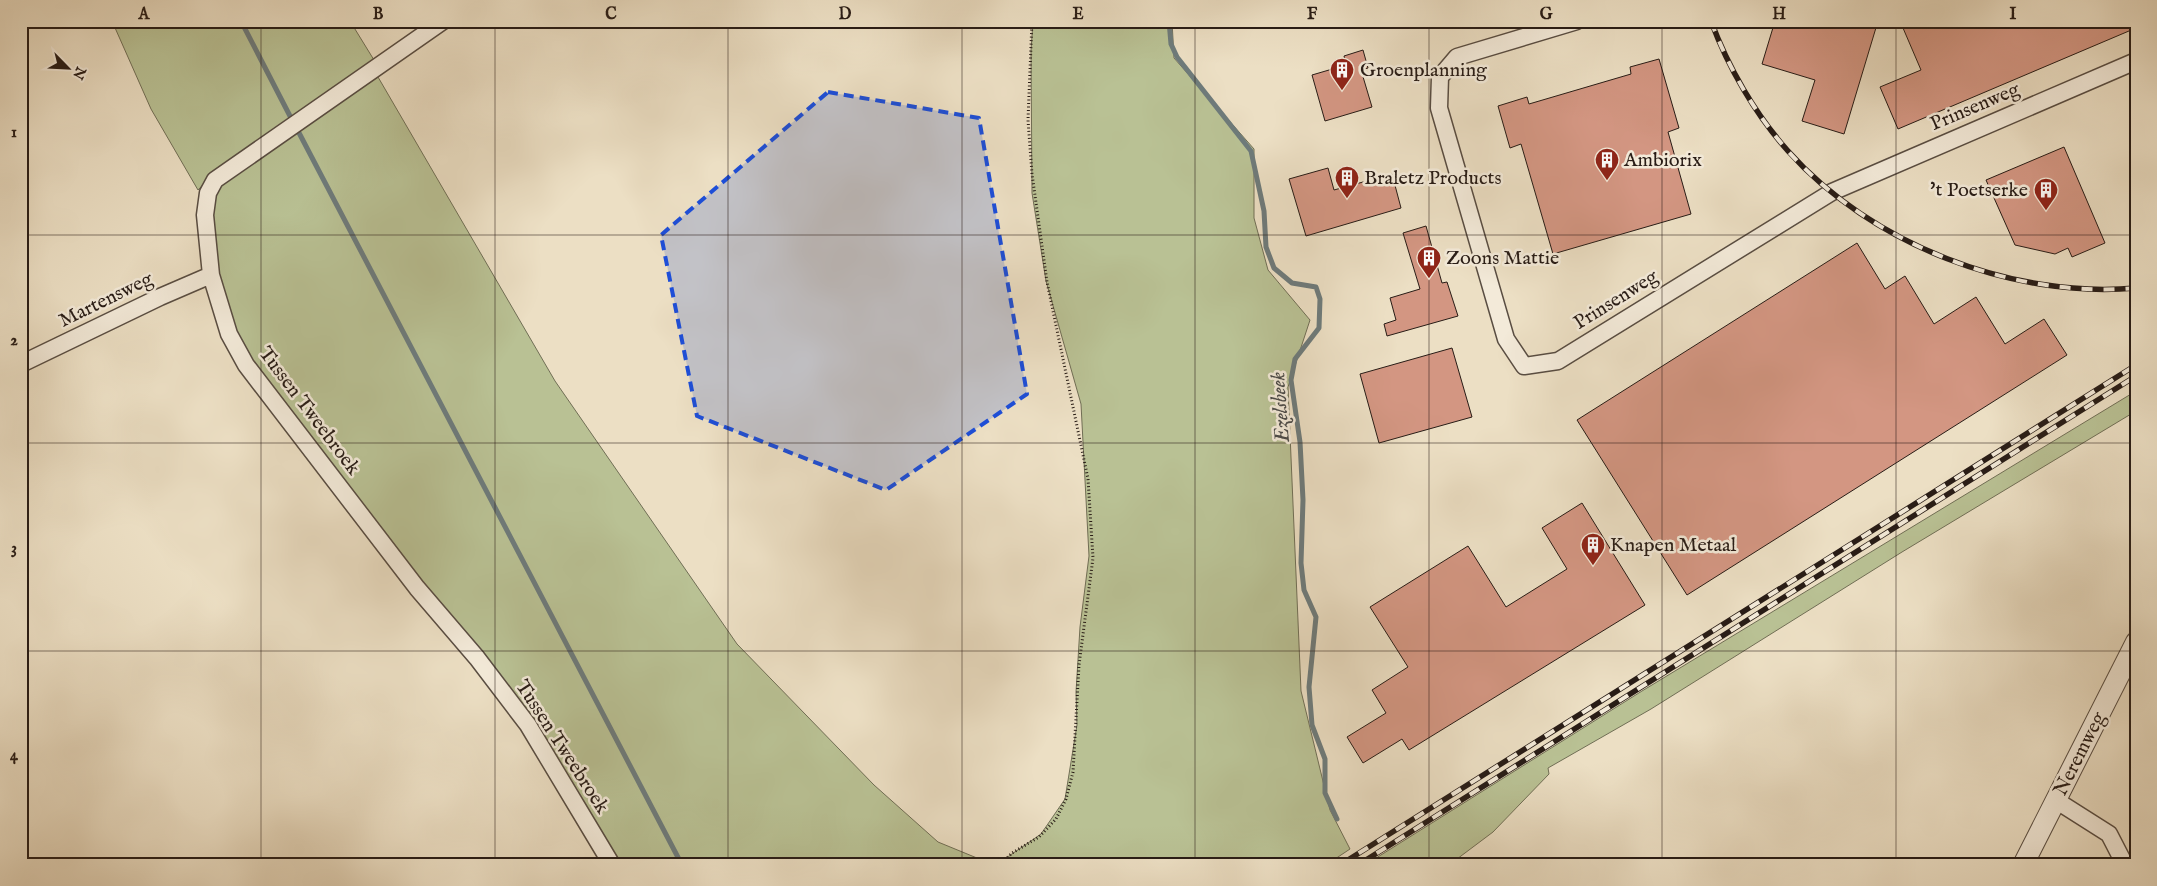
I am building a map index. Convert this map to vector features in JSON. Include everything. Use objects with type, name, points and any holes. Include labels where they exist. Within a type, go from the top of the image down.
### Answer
[{"type":"street","name":"Tussen Tweebroek","points":[[443,21],[215,180],[208,193],[205,214],[211,275],[229,334],[246,365],[417,588],[477,658],[528,725],[612,865]]},
{"type":"street","name":"Prinsenweg","points":[[1577,21],[1457,56],[1440,77],[1438,108],[1506,339],[1524,366],[1558,361],[1832,192],[2136,60]]},
{"type":"street","name":"Martensweg","points":[[21,364],[160,297],[211,275]]},
{"type":"street","name":"Neremweg","points":[[2023,865],[2136,642]]},
{"type":"street","points":[[2057,801],[2108,834],[2126,865]]},
{"type":"path","points":[[1000,865],[1012,853],[1039,837],[1056,819],[1066,799],[1073,772],[1078,665],[1093,558],[1088,479],[1048,282],[1032,174],[1028,120],[1032,21]]},
{"type":"highlighted area","points":[[828,92],[979,118],[1027,394],[886,490],[697,416],[661,235]]},
{"type":"green space","points":[[112,21],[350,21],[374,60],[218,169],[198,190],[151,109]]},
{"type":"green space","points":[[1033,21],[1172,21],[1174,58],[1254,149],[1254,218],[1268,270],[1310,320],[1288,387],[1301,691],[1330,810],[1350,849],[1326,865],[996,865],[1041,834],[1065,799],[1077,725],[1076,692],[1080,627],[1089,556],[1081,404],[1046,281],[1032,193],[1031,51]]},
{"type":"green space","points":[[378,77],[555,381],[737,644],[874,785],[938,842],[994,865],[618,865],[449,618],[252,364],[233,332],[219,280],[212,198],[219,186],[246,165]]},
{"type":"green space","points":[[2136,391],[2136,411],[1902,552],[1651,709],[1548,768],[1549,774],[1493,832],[1449,865],[1365,865],[1642,691]]},
{"type":"building","points":[[1775,21],[1878,21],[1844,134],[1802,121],[1815,80],[1762,64]]},
{"type":"building","points":[[1900,21],[2136,21],[2136,28],[1898,129],[1880,87],[1921,70]]},
{"type":"building","name":"Groenplanning","points":[[1363,50],[1368,68],[1361,70],[1372,107],[1325,121],[1312,75],[1346,65],[1344,56]]},
{"type":"building","name":"Ambiorix","points":[[1659,59],[1679,128],[1668,132],[1691,214],[1553,254],[1521,144],[1510,148],[1498,106],[1527,97],[1529,104],[1631,74],[1630,67]]},
{"type":"building","name":"'t Poetserke","points":[[2064,147],[2105,243],[2072,257],[2068,248],[2055,254],[2015,245],[1986,180]]},
{"type":"building","name":"Braletz Products","points":[[1328,168],[1334,190],[1392,174],[1401,208],[1306,236],[1289,179]]},
{"type":"building","name":"Zoons Mattie","points":[[1426,226],[1442,283],[1447,282],[1458,316],[1387,336],[1384,324],[1396,320],[1390,298],[1420,289],[1403,233]]},
{"type":"building","points":[[1857,243],[1885,289],[1905,276],[1934,324],[1976,297],[2005,344],[2044,319],[2067,355],[1687,595],[1577,420]]},
{"type":"building","points":[[1452,348],[1472,417],[1379,443],[1360,374]]},
{"type":"building","points":[[1582,503],[1645,605],[1409,750],[1402,739],[1363,763],[1347,737],[1386,713],[1372,690],[1408,667],[1370,607],[1468,546],[1506,607],[1567,569],[1542,528]]},
{"type":"waterway","points":[[241,21],[291,118]]},
{"type":"waterway","name":"Ezelsbeek","points":[[1169,21],[1171,44],[1177,57],[1251,151],[1264,211],[1266,247],[1274,268],[1292,283],[1316,287],[1320,299],[1319,328],[1295,359],[1291,380],[1300,442],[1303,500],[1301,563],[1304,590],[1316,617],[1309,687],[1312,725],[1325,759],[1325,793],[1337,819]]},
{"type":"waterway","points":[[297,129],[682,865]]},
{"type":"railway","points":[[1711,21],[1734,73],[1764,122],[1788,151],[1822,184],[1860,213],[1902,238],[1947,258],[1993,274],[2041,284],[2089,289],[2136,288]]},
{"type":"railway","points":[[1340,865],[2136,365]]},
{"type":"railway","points":[[1358,865],[2136,376]]},
{"type":"place","name":"Groenplanning","points":[[1342,91]]},
{"type":"place","name":"Ambiorix","points":[[1607,181]]},
{"type":"place","name":"Braletz Products","points":[[1347,199]]},
{"type":"place","name":"'t Poetserke","points":[[2046,211]]},
{"type":"place","name":"Zoons Mattie","points":[[1429,279]]},
{"type":"place","name":"Knapen Metaal","points":[[1593,566]]}]
